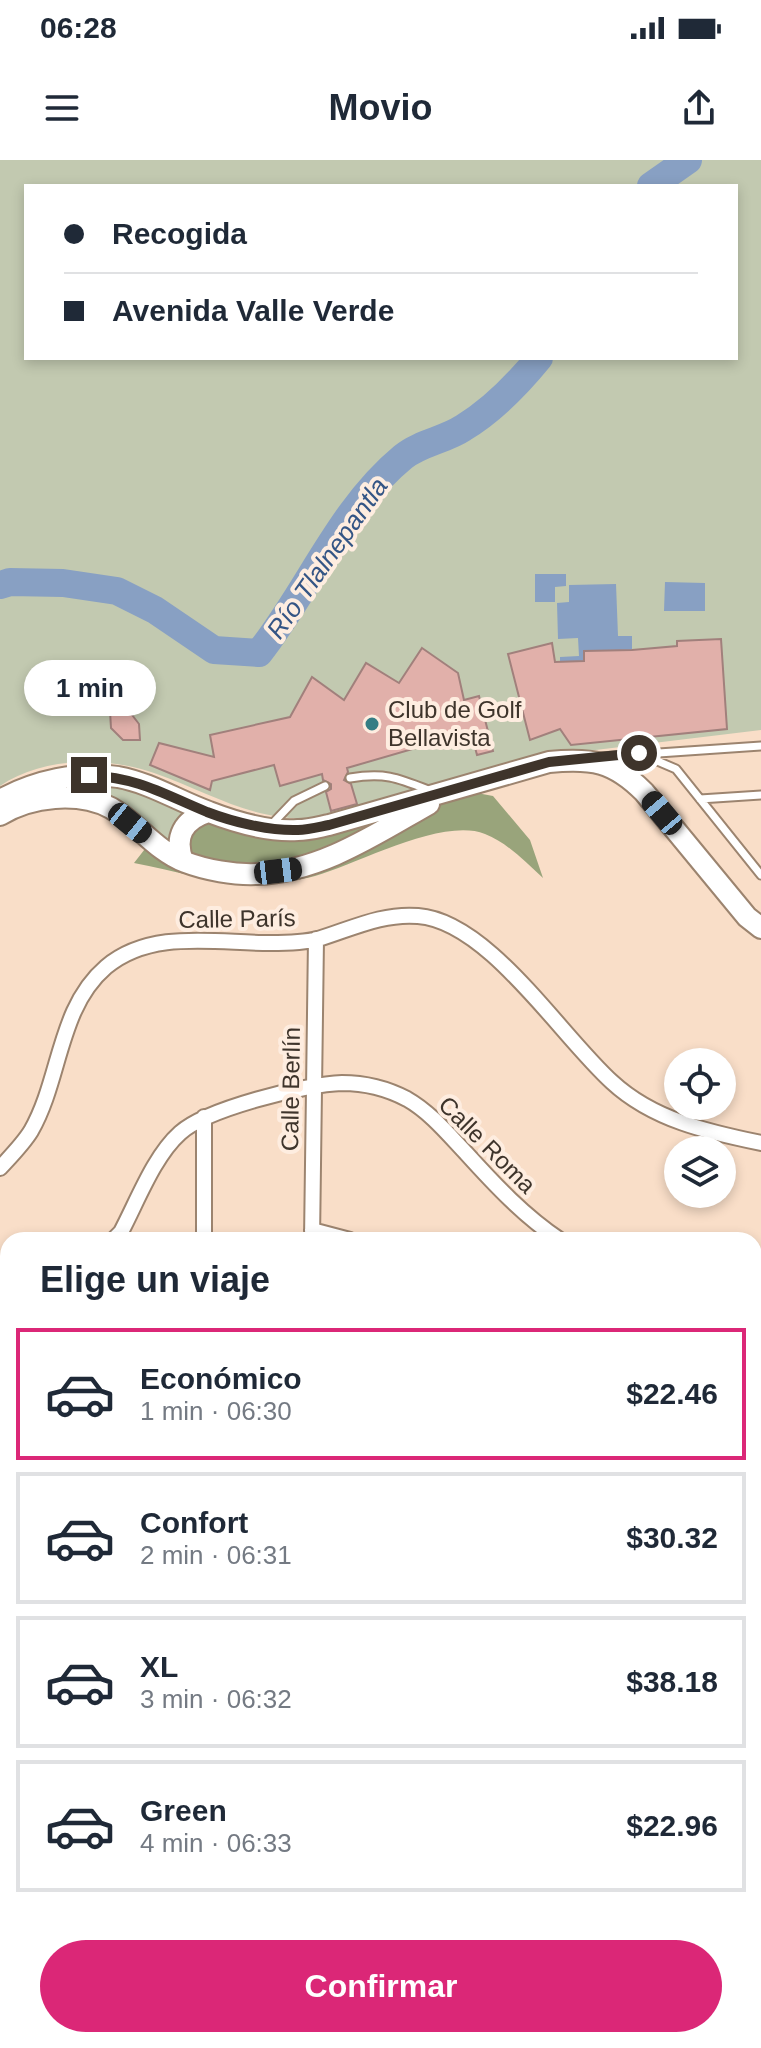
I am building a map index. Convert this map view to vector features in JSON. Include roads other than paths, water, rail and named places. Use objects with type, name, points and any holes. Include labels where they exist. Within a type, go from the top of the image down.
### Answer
[{"type":"street","points":[[0,800],[61,778],[89,775],[118,777],[147,784],[208,812],[268,828],[299,830],[329,825],[549,762],[578,759],[602,763],[627,775],[747,917],[761,928]]},
{"type":"street","points":[[0,815],[35,801],[87,799],[112,809],[183,861],[224,871],[256,874],[300,869],[366,840],[461,786]]},
{"type":"street","points":[[183,861],[179,836],[185,824],[195,816],[208,812]]},
{"type":"street","name":"Calle París","points":[[0,1168],[31,1130],[45,1099],[71,1018],[85,991],[106,967],[132,950],[160,943],[192,941],[274,943],[316,939],[357,924],[417,916],[446,922],[467,933],[493,955],[613,1083],[641,1103],[670,1119],[718,1135],[761,1143]]},
{"type":"street","name":"Calle Berlín","points":[[312,1232],[316,939]]},
{"type":"street","name":"Calle Roma","points":[[121,1232],[163,1152],[181,1132],[204,1117],[312,1086],[343,1083],[374,1087],[408,1099],[435,1120],[511,1201],[550,1232]]},
{"type":"street","points":[[204,1117],[204,1232]]},
{"type":"lane","points":[[578,759],[761,746]]},
{"type":"lane","points":[[639,753],[676,769],[761,875]]},
{"type":"lane","points":[[350,778],[376,773],[399,778],[437,793]]},
{"type":"lane","points":[[268,828],[294,801],[325,786]]},
{"type":"lane","points":[[700,799],[761,795]]},
{"type":"water","points":[[535,574],[566,574],[566,586],[555,587],[555,602],[535,602]]},
{"type":"water","points":[[665,582],[705,583],[705,611],[664,611]]},
{"type":"water","points":[[616,584],[618,636],[632,636],[632,650],[584,651],[584,661],[560,662],[560,657],[579,656],[578,638],[558,639],[557,603],[569,602],[569,585]]},
{"type":"waterway","name":"Río Tlalnepantla","points":[[654,184],[688,160]]},
{"type":"waterway","name":"Río Tlalnepantla","points":[[0,585],[10,582],[63,583],[117,591],[155,610],[214,650],[259,653],[343,525],[381,478],[410,452],[474,421],[513,387],[537,360]]},
{"type":"place","name":"Club de Golf Bellavista","points":[[372,724]]}]
